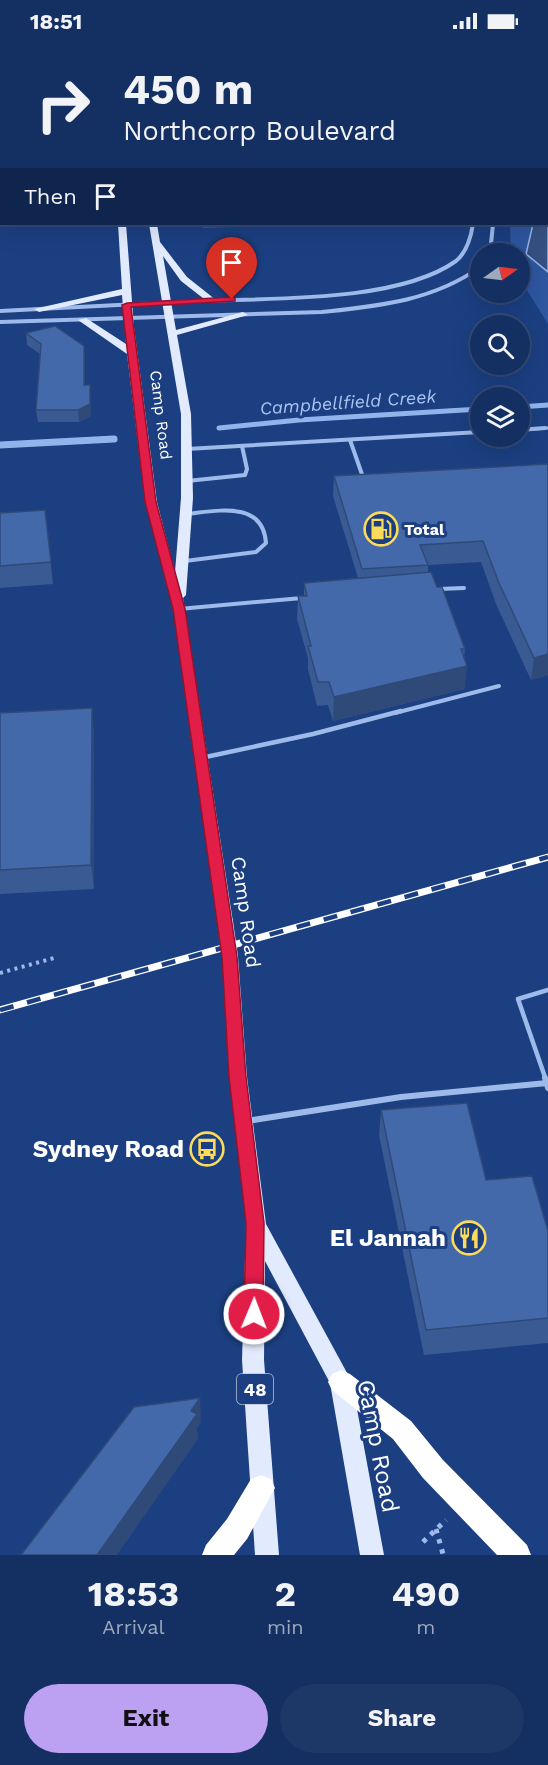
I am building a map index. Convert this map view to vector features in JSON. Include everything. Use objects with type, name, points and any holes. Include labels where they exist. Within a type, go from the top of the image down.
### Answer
[{"type":"highway","points":[[341,1382],[402,1430],[434,1469],[517,1555]]},
{"type":"highway","points":[[216,1555],[237,1529],[261,1488]]},
{"type":"main road","name":"Camp Road","points":[[122,225],[131,352],[151,502],[179,609],[230,957],[238,1077],[255,1223],[253,1360],[267,1555]]},
{"type":"main road","name":"Camp Road","points":[[153,225],[186,414],[186,514],[179,609]]},
{"type":"main road","points":[[157,242],[184,279],[211,300]]},
{"type":"main road","points":[[39,309],[126,291]]},
{"type":"main road","points":[[171,334],[243,315]]},
{"type":"main road","points":[[83,320],[100,329],[131,352]]},
{"type":"main road","name":"Camp Road","points":[[255,1223],[341,1382],[372,1555]]},
{"type":"street","points":[[0,311],[352,292],[390,287],[433,274],[458,260],[470,240],[473,225]]},
{"type":"street","points":[[491,243],[493,225]]},
{"type":"street","points":[[0,322],[322,312],[402,301],[443,289],[470,273]]},
{"type":"lane","points":[[530,429],[548,428]]},
{"type":"lane","points":[[187,449],[470,433]]},
{"type":"lane","points":[[350,440],[367,490]]},
{"type":"lane","points":[[187,481],[245,475],[247,469],[242,446]]},
{"type":"lane","points":[[182,562],[256,552],[266,543],[267,537],[265,527],[259,519],[243,511],[186,514]]},
{"type":"lane","points":[[430,590],[464,588]]},
{"type":"lane","points":[[179,609],[305,598]]},
{"type":"lane","points":[[200,759],[313,734],[499,686]]},
{"type":"lane","points":[[244,1121],[401,1096],[547,1086],[518,999],[548,990]]},
{"type":"path","points":[[0,974],[54,958]]},
{"type":"path","points":[[423,1542],[449,1516]]},
{"type":"path","points":[[436,1529],[443,1554]]},
{"type":"shaded area","points":[[510,225],[548,225],[548,324],[530,295],[530,243],[511,243]]},
{"type":"shaded area","points":[[533,225],[548,225],[548,272],[530,257],[529,243]]},
{"type":"building","points":[[55,326],[84,346],[84,385],[90,385],[90,404],[78,410],[36,410],[41,344],[26,333]]},
{"type":"building","points":[[548,464],[548,654],[534,658],[499,583],[483,541],[420,545],[428,565],[362,569],[334,476]]},
{"type":"building","points":[[45,510],[51,562],[0,566],[0,513]]},
{"type":"building","points":[[431,572],[437,587],[442,587],[465,649],[461,649],[467,666],[334,697],[329,682],[318,682],[308,646],[311,646],[298,596],[307,596],[304,583]]},
{"type":"building","points":[[92,708],[91,865],[0,870],[0,713]]},
{"type":"building","name":"El Jannah","points":[[467,1103],[486,1180],[532,1176],[548,1231],[548,1318],[426,1330],[381,1110]]},
{"type":"building","points":[[200,1398],[191,1411],[197,1414],[97,1555],[21,1555],[134,1407]]},
{"type":"waterway","name":"Campbellfield Creek","points":[[530,406],[548,405]]},
{"type":"waterway","name":"Campbellfield Creek","points":[[219,428],[299,420],[470,410]]},
{"type":"waterway","name":"Campbellfield Creek","points":[[0,445],[114,439]]},
{"type":"railway","points":[[0,1010],[548,857]]},
{"type":"place","name":"Total","points":[[381,529]]},
{"type":"place","name":"Sydney Road","points":[[207,1149]]},
{"type":"place","name":"El Jannah","points":[[469,1238]]},
{"type":"route","points":[[232,299],[127,305],[151,502],[179,609],[230,957],[238,1077],[255,1223],[254,1314]]}]
